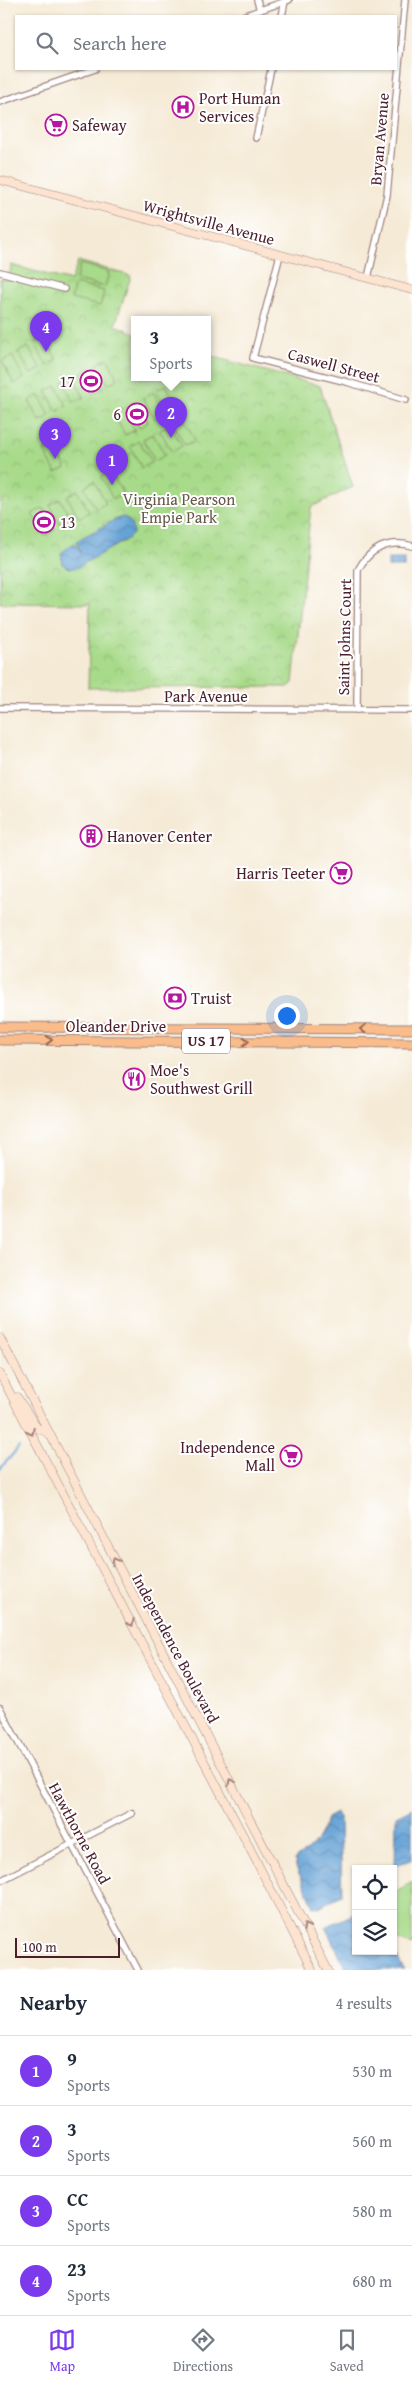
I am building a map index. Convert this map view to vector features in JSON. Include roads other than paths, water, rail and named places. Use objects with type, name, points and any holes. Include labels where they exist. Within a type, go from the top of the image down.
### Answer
[{"type":"main road","name":"Wrightsville Avenue","points":[[0,180],[412,290]]},
{"type":"main road","name":"Oleander Drive","points":[[0,1027],[412,1029]]},
{"type":"main road","name":"Oleander Drive","points":[[0,1040],[412,1043]]},
{"type":"main road","name":"Independence Boulevard","points":[[0,1338],[328,1970]]},
{"type":"main road","name":"Independence Boulevard","points":[[0,1373],[247,1842],[312,1970]]},
{"type":"main road","points":[[0,1373],[37,1428],[48,1433]]},
{"type":"street","points":[[257,0],[260,10]]},
{"type":"street","name":"Bryan Avenue","points":[[368,278],[388,195],[405,0]]},
{"type":"street","points":[[246,15],[287,1]]},
{"type":"street","points":[[282,15],[287,1]]},
{"type":"street","points":[[0,102],[92,70]]},
{"type":"street","points":[[256,138],[271,70]]},
{"type":"street","name":"Caswell Street","points":[[280,255],[253,358],[347,382],[406,400]]},
{"type":"street","points":[[0,272],[64,288]]},
{"type":"street","name":"Saint Johns Court","points":[[357,710],[358,570],[366,558],[380,547],[398,543],[412,546]]},
{"type":"street","name":"Park Avenue","points":[[0,708],[412,710]]},
{"type":"street","name":"Hawthorne Road","points":[[0,1708],[138,1970]]},
{"type":"street","points":[[0,1881],[132,1813]]},
{"type":"water","points":[[124,517],[130,522],[133,529],[133,534],[129,538],[76,568],[69,568],[63,565],[61,553],[74,543],[81,553],[76,541],[118,518]]},
{"type":"water","points":[[388,559],[404,559],[404,567],[388,567]]},
{"type":"water","points":[[412,1808],[412,1860],[395,1865],[396,1816]]},
{"type":"water","points":[[336,1813],[340,1819],[342,1895],[319,1907],[314,1906],[296,1867],[295,1859],[307,1851],[319,1837],[327,1818]]},
{"type":"water","points":[[352,1915],[352,1955],[396,1955],[404,1970],[347,1970],[325,1927]]},
{"type":"waterway","points":[[0,1469],[19,1447]]},
{"type":"place","name":"Port Human Services","points":[[183,107]]},
{"type":"place","name":"Safeway","points":[[56,125]]},
{"type":"place","name":"23","points":[[46,352]]},
{"type":"place","name":"17","points":[[91,381]]},
{"type":"place","name":"6","points":[[137,414]]},
{"type":"place","name":"3","points":[[171,438]]},
{"type":"place","name":"CC","points":[[55,459]]},
{"type":"place","name":"9","points":[[112,485]]},
{"type":"place","name":"13","points":[[44,522]]},
{"type":"place","name":"Hanover Center","points":[[91,836]]},
{"type":"place","name":"Harris Teeter","points":[[341,873]]},
{"type":"place","name":"Truist","points":[[175,998]]},
{"type":"place","name":"Moe's Southwest Grill","points":[[134,1079]]},
{"type":"place","name":"Independence Mall","points":[[291,1456]]},
{"type":"park label","name":"Virginia Pearson Empie Park","points":[[179,508]]}]
